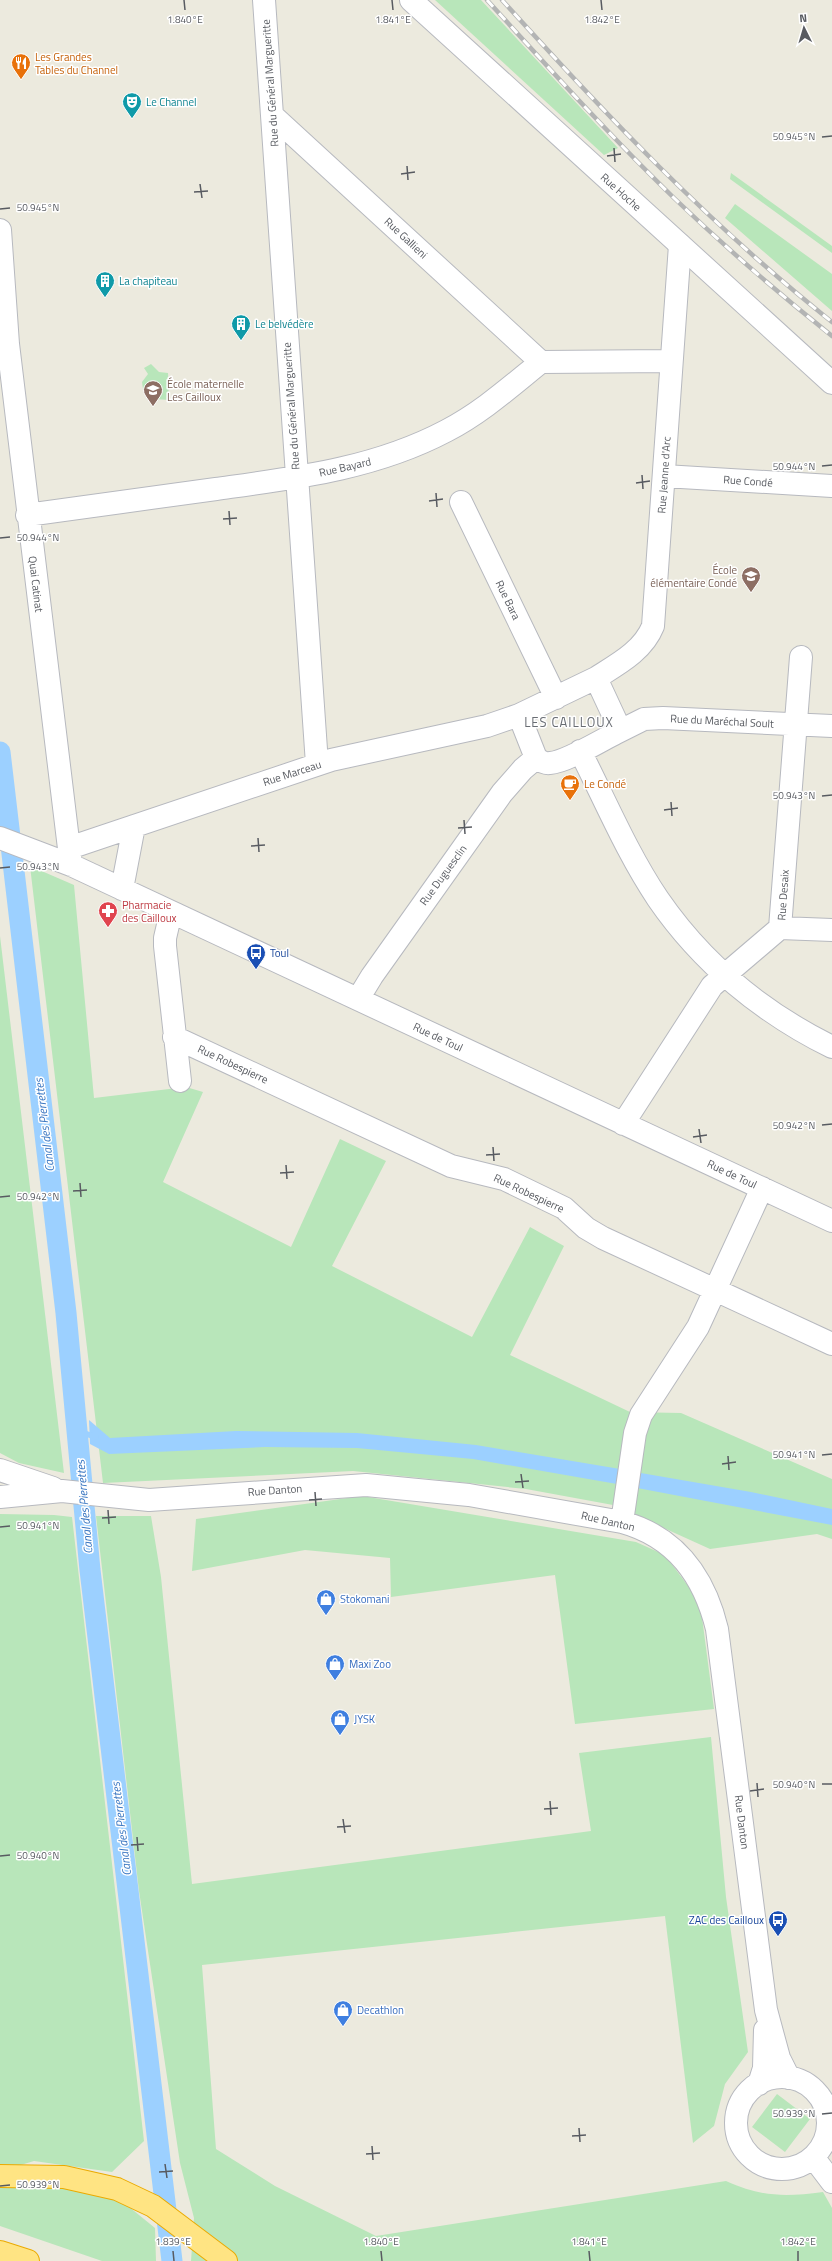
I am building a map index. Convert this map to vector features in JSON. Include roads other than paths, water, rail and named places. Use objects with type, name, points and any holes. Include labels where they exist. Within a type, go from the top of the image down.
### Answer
[{"type":"highway","points":[[0,2176],[64,2177],[103,2185],[131,2195],[152,2206],[226,2261]]},
{"type":"highway","points":[[2,2253],[28,2261]]},
{"type":"street","name":"Rue du Général Margueritte","points":[[264,0],[317,764]]},
{"type":"street","name":"Rue Hoche","points":[[411,0],[832,383]]},
{"type":"street","name":"Rue Gallieni","points":[[272,115],[541,362]]},
{"type":"street","name":"Quai Catinat","points":[[0,230],[8,344],[27,515],[70,856]]},
{"type":"street","name":"Rue Jeanne d'Arc","points":[[556,698],[596,678],[636,651],[649,636],[653,626],[680,245]]},
{"type":"street","points":[[541,362],[671,361]]},
{"type":"street","name":"Rue Bayard","points":[[27,515],[296,478],[364,464],[410,448],[446,432],[486,407],[541,362]]},
{"type":"street","name":"Rue Condé","points":[[664,476],[832,486]]},
{"type":"street","name":"Rue Bara","points":[[460,502],[556,698]]},
{"type":"street","name":"Rue Desaix","points":[[623,1124],[702,999],[724,974],[780,928],[800,657]]},
{"type":"street","points":[[596,678],[616,721],[616,732]]},
{"type":"street","name":"Rue Marceau","points":[[70,856],[134,826],[317,764],[487,726],[519,715],[556,698]]},
{"type":"street","points":[[519,715],[536,758]]},
{"type":"street","name":"Rue du Maréchal Soult","points":[[536,758],[541,762],[550,763],[580,751],[644,719],[832,726]]},
{"type":"street","points":[[580,751],[637,864],[658,899],[689,940],[724,974],[788,1024],[832,1047]]},
{"type":"street","name":"Rue Duguesclin","points":[[358,999],[372,976],[502,793],[536,758]]},
{"type":"street","points":[[122,889],[134,826]]},
{"type":"street","name":"Rue de Toul","points":[[0,838],[44,855],[70,856],[122,889],[832,1221]]},
{"type":"street","points":[[171,912],[165,938],[165,946],[180,1081]]},
{"type":"street","points":[[780,928],[832,930]]},
{"type":"street","name":"Rue Robespierre","points":[[174,1037],[451,1166],[504,1179],[564,1208],[586,1228],[603,1238],[832,1344]]},
{"type":"street","points":[[622,1522],[625,1492],[636,1426],[641,1415],[698,1327],[762,1188]]},
{"type":"street","points":[[0,1470],[62,1491]]},
{"type":"street","name":"Rue Danton","points":[[62,1491],[149,1500],[366,1485],[469,1495],[622,1522],[643,1529],[673,1549],[692,1569],[706,1592],[716,1628],[766,2010],[779,2058],[788,2078]]},
{"type":"street","points":[[0,1496],[62,1491]]},
{"type":"street","name":"Rue Danton","points":[[759,2084],[764,2068],[766,2010]]},
{"type":"street","points":[[773,2078],[788,2078],[802,2082],[814,2090],[825,2107],[828,2120],[827,2133],[822,2146],[813,2156],[800,2165],[778,2168],[757,2161],[746,2150],[737,2131],[737,2117],[744,2098],[759,2084],[773,2078]]},
{"type":"street","points":[[813,2156],[832,2182]]},
{"type":"water","points":[[89,1420],[110,1438],[236,1431],[357,1433],[476,1445],[620,1469],[617,1484],[473,1459],[357,1448],[265,1447],[109,1454],[90,1444]]},
{"type":"water","points":[[635,1472],[751,1492],[832,1509],[832,1525],[632,1487]]},
{"type":"waterway","name":"Canal des Pierrettes","points":[[0,752],[66,1313],[90,1570],[172,2261]]},
{"type":"waterway","points":[[77,1431],[96,1437]]},
{"type":"railway","points":[[487,0],[602,125],[674,198],[752,269],[832,336]]},
{"type":"railway","points":[[502,0],[580,85],[660,168],[744,247],[832,322]]},
{"type":"place","name":"Les Grandes Tables du Channel","points":[[21,80]]},
{"type":"place","name":"Le Channel","points":[[132,119]]},
{"type":"place","name":"La chapiteau","points":[[105,298]]},
{"type":"place","name":"Le belvédère","points":[[241,341]]},
{"type":"place","name":"École maternelle Les Cailloux","points":[[153,407]]},
{"type":"place","name":"École élémentaire Condé","points":[[751,593]]},
{"type":"place","name":"Le Condé","points":[[570,801]]},
{"type":"place","name":"Pharmacie des Cailloux","points":[[108,928]]},
{"type":"place","name":"Toul","points":[[256,970]]},
{"type":"place","name":"Stokomani","points":[[326,1616]]},
{"type":"place","name":"Maxi Zoo","points":[[335,1681]]},
{"type":"place","name":"JYSK","points":[[340,1736]]},
{"type":"place","name":"ZAC des Cailloux","points":[[778,1937]]},
{"type":"place","name":"Decathlon","points":[[343,2027]]},
{"type":"district","name":"LES CAILLOUX","points":[[569,722]]}]
